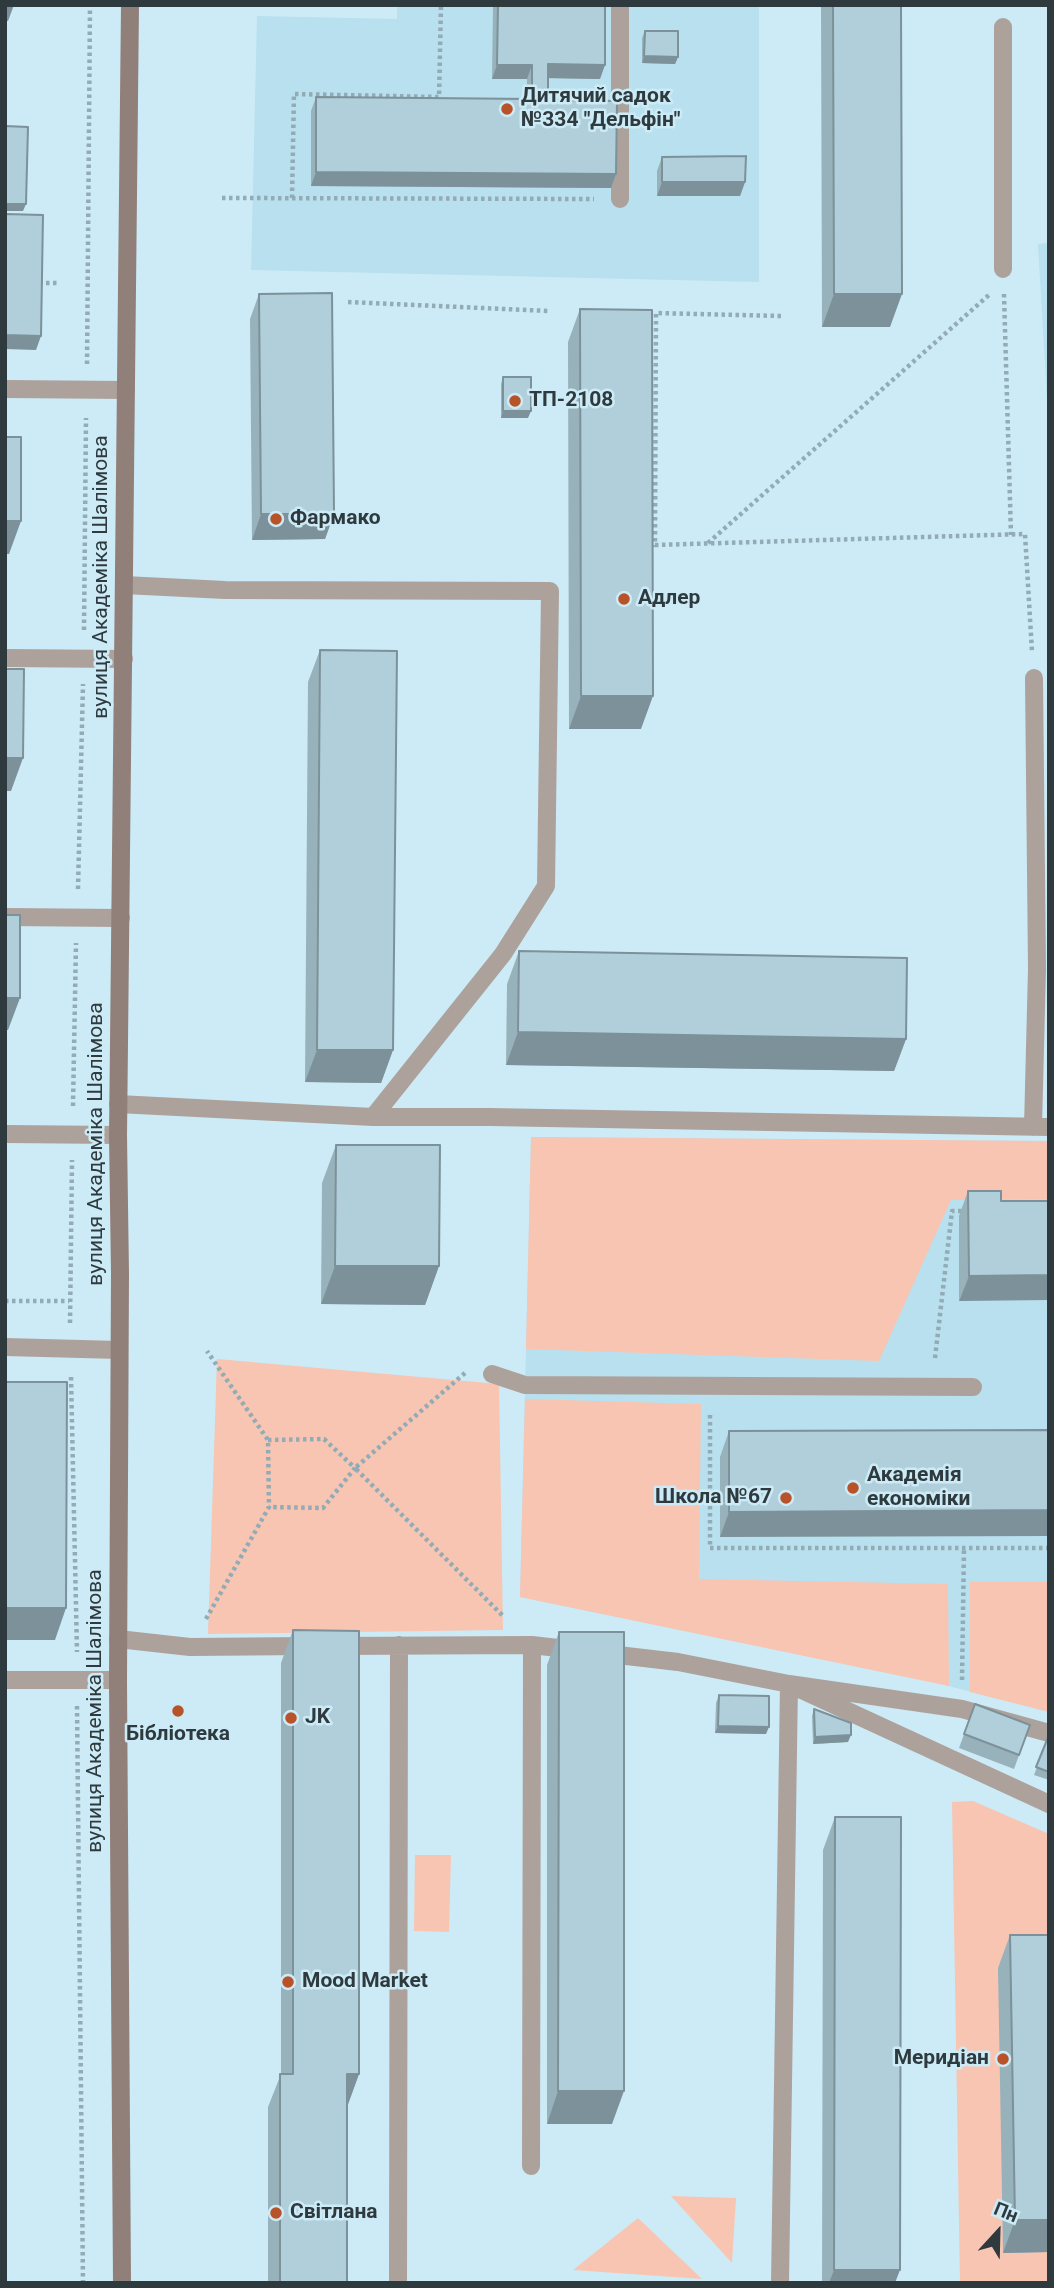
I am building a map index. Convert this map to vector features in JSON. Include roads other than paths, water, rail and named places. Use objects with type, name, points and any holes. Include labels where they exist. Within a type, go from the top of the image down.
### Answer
[{"type":"street","name":"вулиця Академіка Шалімова","points":[[122,2283],[118,1104],[130,5]]},
{"type":"street","points":[[620,5],[620,199]]},
{"type":"street","points":[[1003,27],[1004,275]]},
{"type":"street","points":[[5,389],[126,390]]},
{"type":"street","points":[[124,585],[252,591],[550,591],[546,886],[503,954],[373,1118]]},
{"type":"street","points":[[5,658],[124,659]]},
{"type":"street","points":[[118,1104],[373,1118],[504,1117],[1041,1127],[1034,678]]},
{"type":"street","points":[[5,917],[121,918]]},
{"type":"street","points":[[5,1134],[118,1135]]},
{"type":"street","points":[[5,1347],[119,1350]]},
{"type":"street","points":[[492,1374],[525,1385],[973,1387]]},
{"type":"street","points":[[118,1639],[190,1647],[532,1645],[678,1662],[789,1684],[962,1709],[1049,1733]]},
{"type":"street","points":[[398,2283],[399,1645]]},
{"type":"street","points":[[531,2166],[532,1645]]},
{"type":"street","points":[[5,1680],[118,1680]]},
{"type":"street","points":[[789,1684],[1049,1804]]},
{"type":"street","points":[[780,2283],[789,1684]]},
{"type":"place","name":"Дитячий садок №334 \"Дельфін\"","points":[[507,109]]},
{"type":"place","name":"ТП-2108","points":[[515,401]]},
{"type":"place","name":"Фармако","points":[[276,519]]},
{"type":"place","name":"Адлер","points":[[624,599]]},
{"type":"place","name":"Академія економіки","points":[[853,1488]]},
{"type":"place","name":"Школа №67","points":[[786,1498]]},
{"type":"place","name":"Бібліотека","points":[[178,1711]]},
{"type":"place","name":"JK","points":[[291,1718]]},
{"type":"place","name":"Mood Market","points":[[288,1982]]},
{"type":"place","name":"Меридіан","points":[[1003,2059]]},
{"type":"place","name":"Світлана","points":[[276,2213]]}]
